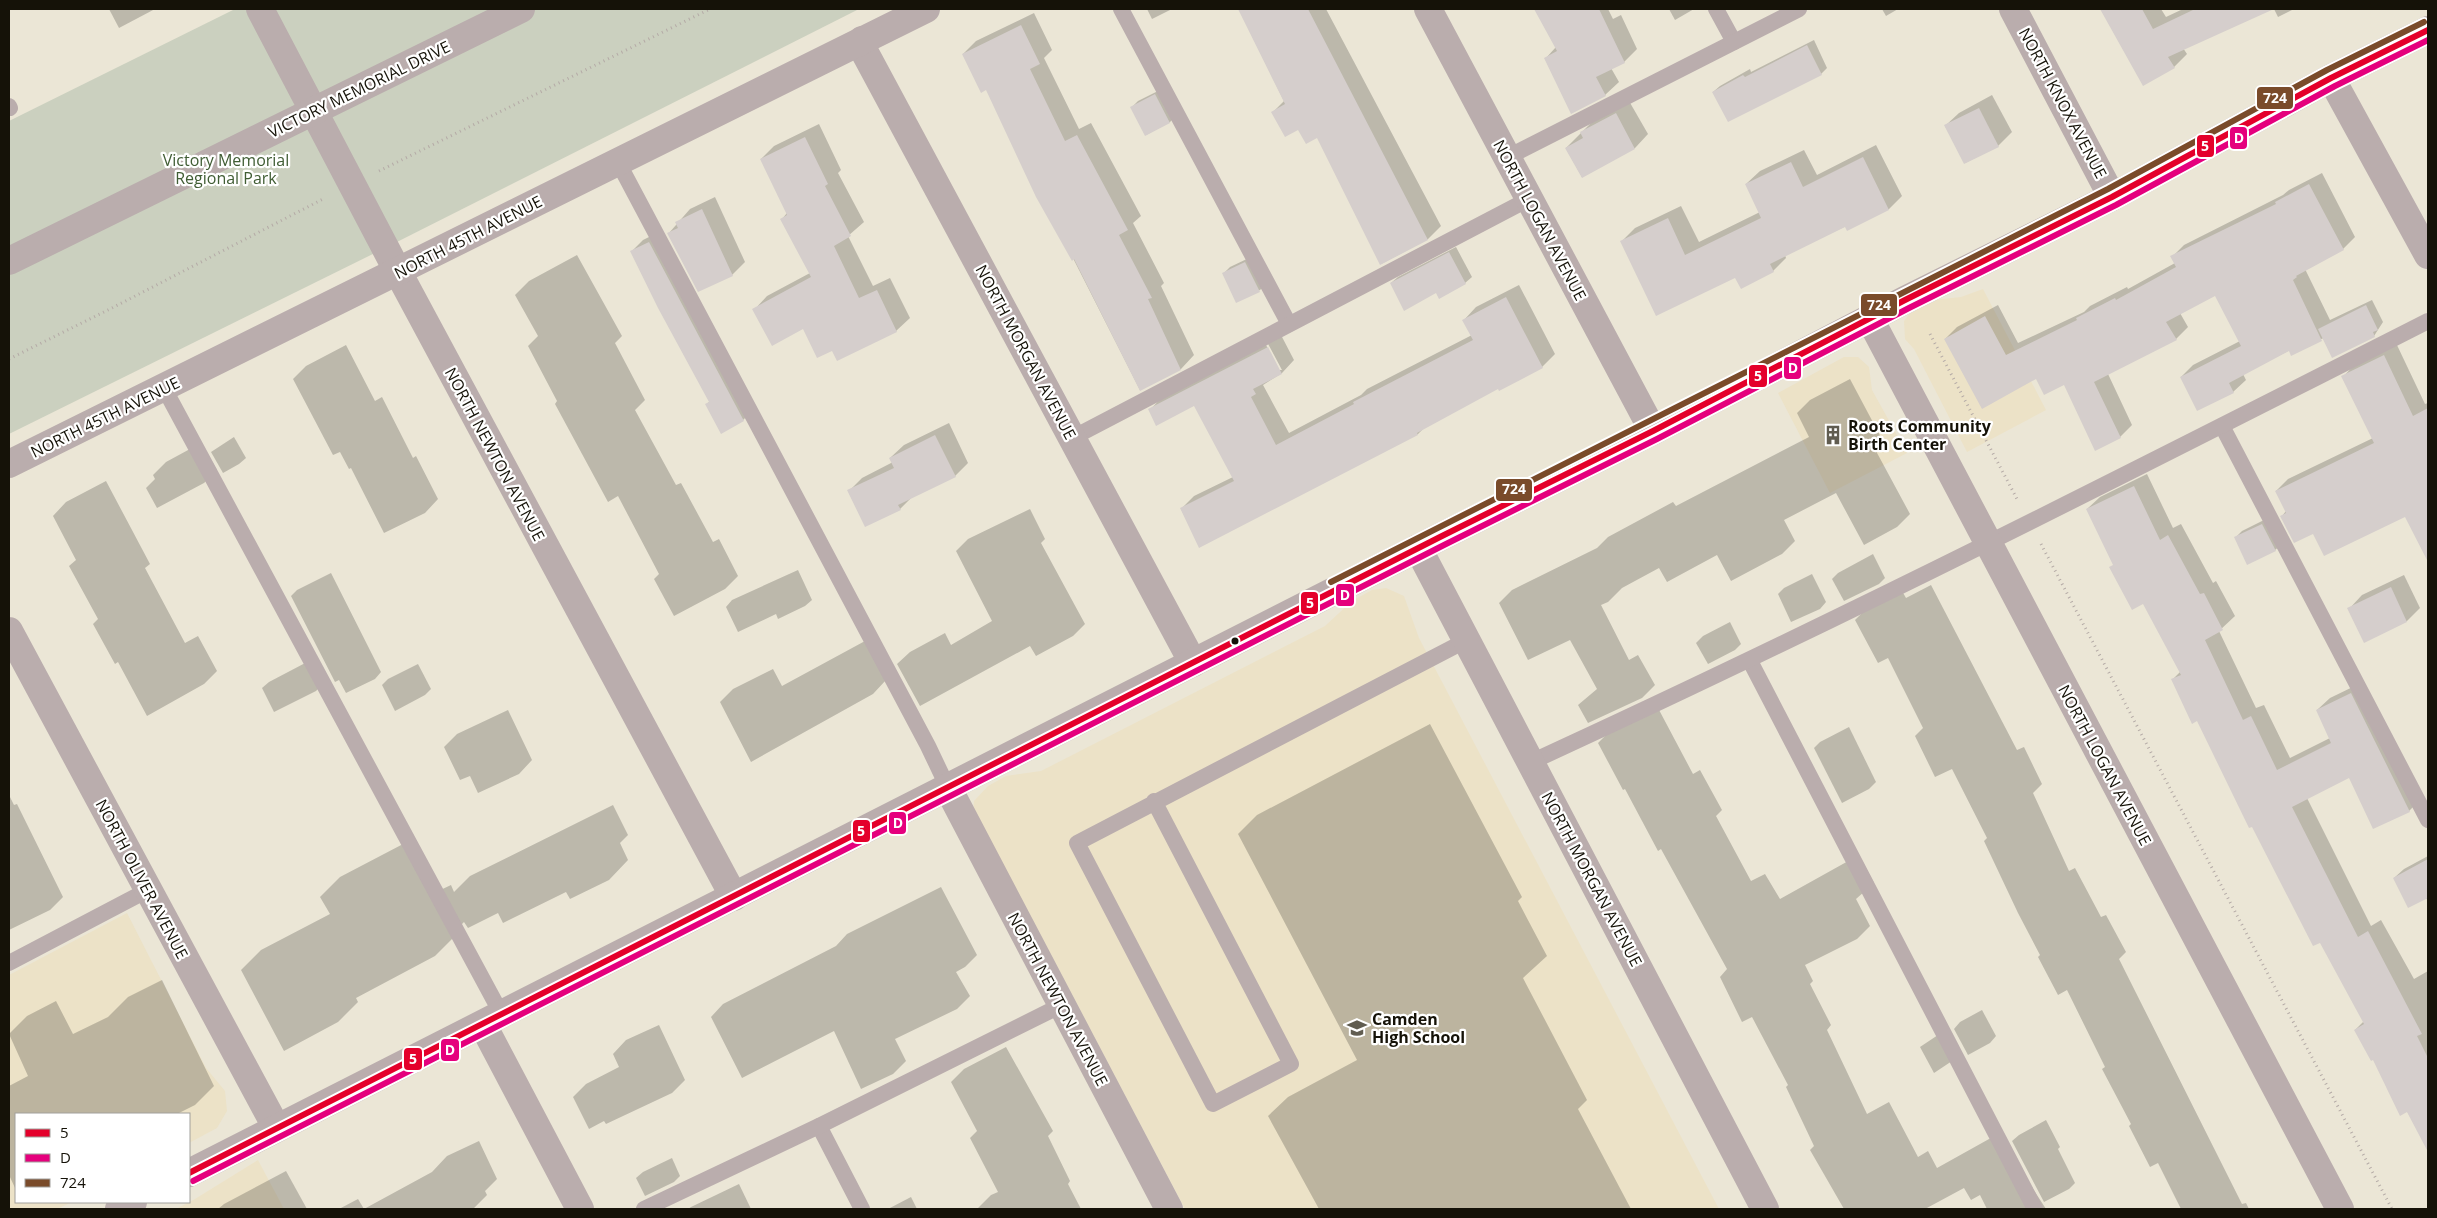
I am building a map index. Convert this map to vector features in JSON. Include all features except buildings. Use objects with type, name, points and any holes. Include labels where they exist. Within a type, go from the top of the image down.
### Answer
[{"type":"street","name":"NORTH NEWTON AVENUE","points":[[260,9],[398,272],[734,897]]},
{"type":"street","name":"VICTORY MEMORIAL DRIVE","points":[[9,262],[521,9]]},
{"type":"street","name":"NORTH 45TH AVENUE","points":[[9,464],[926,9]]},
{"type":"street","name":"NORTH LOGAN AVENUE","points":[[1428,9],[1653,431]]},
{"type":"street","name":"NORTH KNOX AVENUE","points":[[2013,9],[2112,197]]},
{"type":"street","points":[[190,1172],[2112,197],[2331,78],[2428,30]]},
{"type":"street","name":"NORTH MORGAN AVENUE","points":[[862,40],[864,51],[1193,663]]},
{"type":"street","points":[[2331,78],[2428,255]]},
{"type":"street","name":"NORTH LOGAN AVENUE","points":[[1870,319],[2340,1209]]},
{"type":"street","name":"NORTH MORGAN AVENUE","points":[[1418,548],[1765,1209]]},
{"type":"street","name":"NORTH OLIVER AVENUE","points":[[9,630],[276,1128]]},
{"type":"street","name":"NORTH NEWTON AVENUE","points":[[948,788],[1169,1209]]},
{"type":"street","points":[[493,1020],[580,1209]]},
{"type":"street","points":[[119,1209],[131,1203]]},
{"type":"lane","points":[[1121,9],[1289,324]]},
{"type":"lane","points":[[1716,9],[1734,42]]},
{"type":"lane","points":[[1506,158],[1799,9]]},
{"type":"lane","points":[[618,162],[928,746],[948,788]]},
{"type":"lane","points":[[1072,438],[1530,199]]},
{"type":"lane","points":[[1531,762],[1750,661],[1988,545],[2428,321]]},
{"type":"lane","points":[[164,388],[493,1020]]},
{"type":"lane","points":[[2222,426],[2428,820]]},
{"type":"lane","points":[[1154,801],[1291,1064],[1213,1104],[1077,842],[1154,801],[1467,640]]},
{"type":"lane","points":[[1750,661],[2036,1209]]},
{"type":"lane","points":[[9,963],[148,890]]},
{"type":"lane","points":[[644,1209],[819,1126],[1062,1005]]},
{"type":"lane","points":[[819,1126],[862,1209]]},
{"type":"path","points":[[387,167],[710,9]]},
{"type":"path","points":[[9,359],[316,202]]},
{"type":"path","points":[[1930,334],[2392,1209]]},
{"type":"shaded area","points":[[1983,289],[2046,410],[1967,452],[1914,349],[1905,339],[1904,321],[1913,309],[1933,300],[1961,297]]},
{"type":"shaded area","points":[[1844,357],[1858,357],[1869,367],[1872,390],[1907,453],[1830,493],[1778,393]]},
{"type":"shaded area","name":"Camden High School","points":[[1386,588],[1404,596],[1419,638],[1719,1209],[1185,1209],[994,847],[973,816],[974,801],[988,786],[1006,776],[1041,771],[1325,626],[1352,601],[1372,590]]},
{"type":"shaded area","points":[[127,913],[206,1068],[225,1091],[227,1111],[217,1128],[190,1142],[190,1113],[15,1113],[15,1203],[70,1203],[57,1209],[9,1209],[9,975]]},
{"type":"shaded area","points":[[258,1160],[284,1209],[176,1209]]},
{"type":"green space","name":"Victory Memorial Regional Park","points":[[235,9],[859,9],[385,248],[9,434],[9,121]]},
{"type":"transit line","name":"724","points":[[1331,582],[2108,189],[2327,70],[2424,22]]},
{"type":"transit line","name":"5","points":[[190,1172],[1442,536],[1653,431],[1905,300],[2112,197],[2331,78],[2428,30]]},
{"type":"transit line","name":"D","points":[[193,1181],[1446,544],[1657,439],[1909,308],[2116,205],[2335,86],[2428,40]]},
{"type":"place","name":"Roots Community Birth Center","points":[[1833,435]]},
{"type":"place","name":"Camden High School","points":[[1357,1028]]}]
